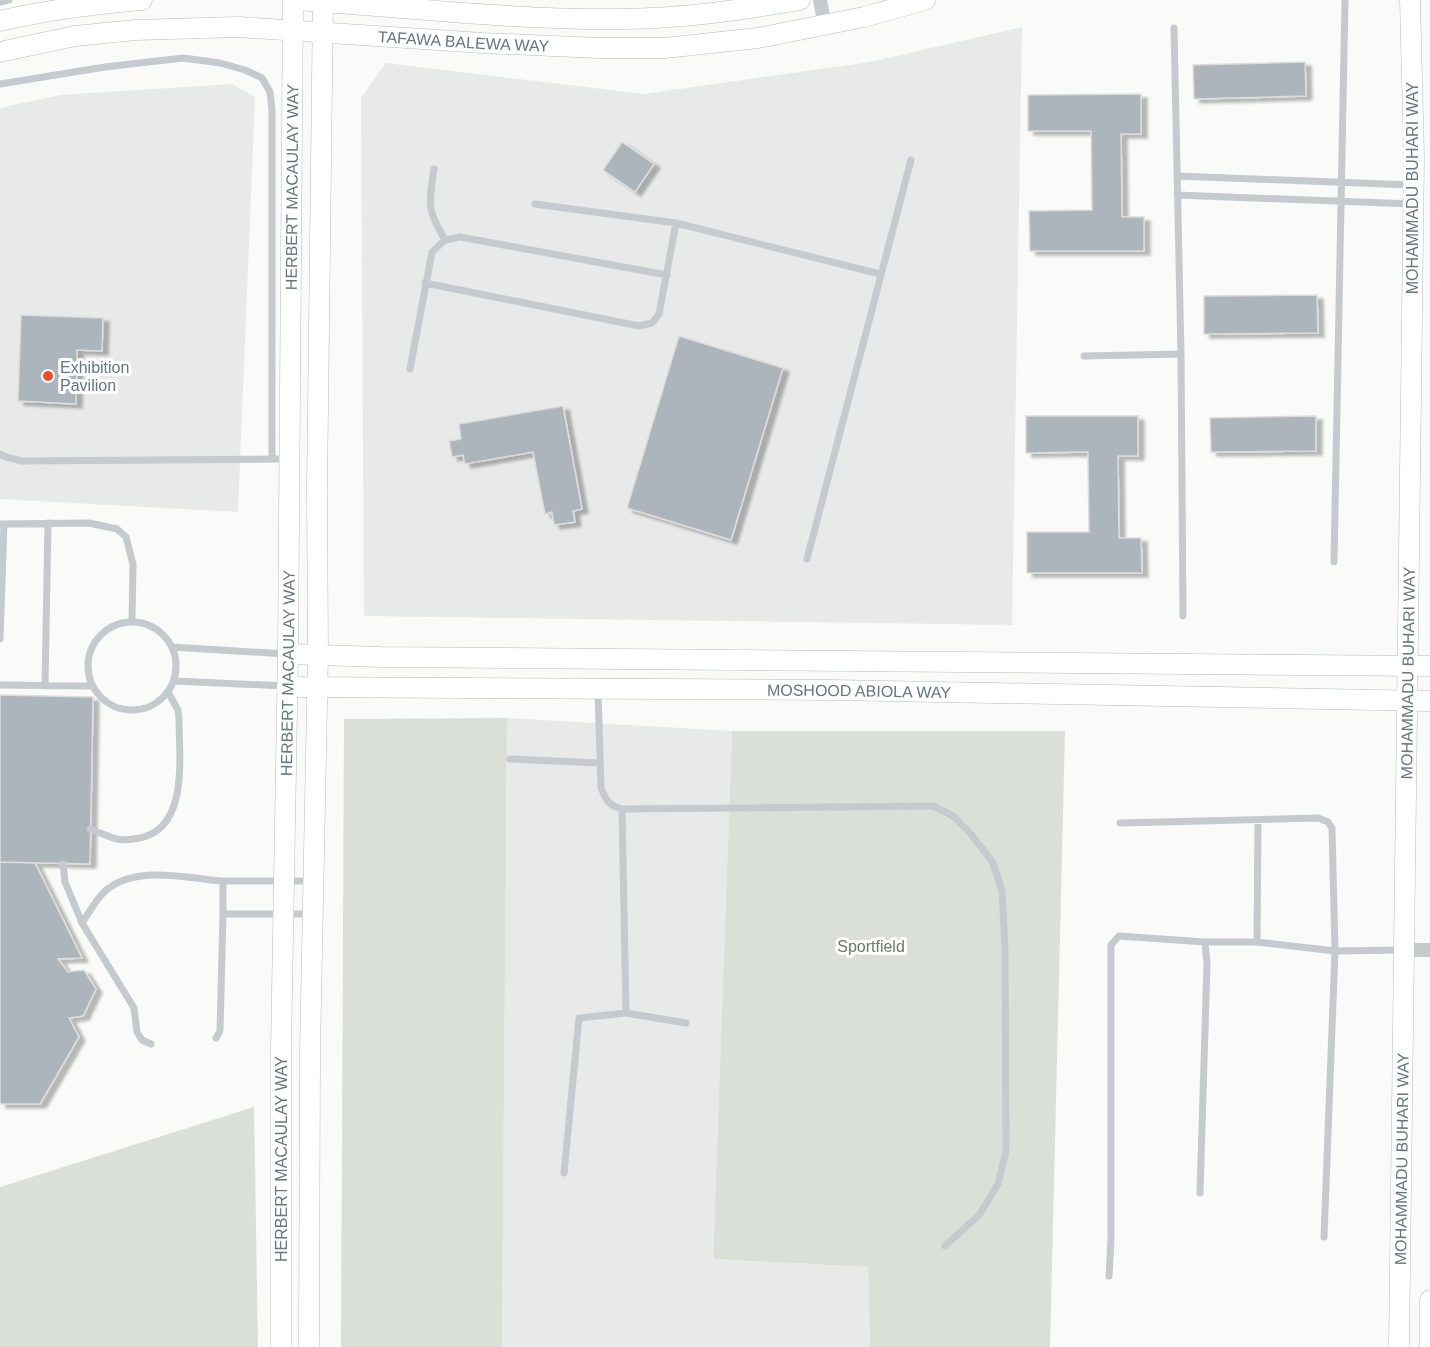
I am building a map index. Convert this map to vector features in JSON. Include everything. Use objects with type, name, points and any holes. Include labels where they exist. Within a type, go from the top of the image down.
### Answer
[{"type":"main road","points":[[0,21],[31,14],[142,0]]},
{"type":"main road","name":"TAFAWA BALEWA WAY","points":[[294,0],[522,17],[619,20],[688,16],[800,0]]},
{"type":"main road","name":"HERBERT MACAULAY WAY","points":[[281,1347],[280,1050],[288,654],[281,459],[294,0]]},
{"type":"main road","name":"TAFAWA BALEWA WAY","points":[[0,52],[75,36],[135,30],[238,27],[322,34],[588,48],[665,48],[758,38],[825,26],[925,0]]},
{"type":"main road","name":"MOHAMMADU BUHARI WAY","points":[[1399,1347],[1413,194],[1410,0]]},
{"type":"main road","name":"HERBERT MACAULAY WAY","points":[[309,1347],[312,881],[318,655],[317,489],[323,2]]},
{"type":"main road","name":"MOSHOOD ABIOLA WAY","points":[[288,654],[1430,666]]},
{"type":"main road","points":[[833,661],[833,690]]},
{"type":"main road","name":"MOSHOOD ABIOLA WAY","points":[[287,687],[833,690],[1430,701]]},
{"type":"main road","points":[[1430,1300],[1430,1347]]},
{"type":"street","points":[[820,0],[825,26]]},
{"type":"street","points":[[1403,950],[1430,950]]},
{"type":"lane","points":[[0,2],[9,0]]},
{"type":"lane","points":[[1334,562],[1345,0]]},
{"type":"lane","points":[[1174,28],[1181,354],[1183,616]]},
{"type":"lane","points":[[0,84],[105,67],[183,58],[245,69],[262,78],[270,92],[272,110],[281,459],[22,461],[0,454]]},
{"type":"lane","points":[[807,559],[880,274],[912,160]]},
{"type":"lane","points":[[434,169],[430,208],[432,217],[445,240]]},
{"type":"lane","points":[[1177,176],[1341,182],[1413,194]]},
{"type":"lane","points":[[1177,195],[1341,200],[1413,194]]},
{"type":"lane","points":[[535,204],[676,223],[880,274]]},
{"type":"lane","points":[[425,283],[639,326],[652,323],[659,314],[676,223]]},
{"type":"lane","points":[[410,369],[432,252],[445,240],[460,237],[667,275]]},
{"type":"lane","points":[[1084,356],[1181,354]]},
{"type":"lane","points":[[45,686],[48,523]]},
{"type":"lane","points":[[0,639],[2,524],[89,523],[117,529],[126,537],[134,564],[132,621]]},
{"type":"lane","points":[[132,621],[144,623],[156,629],[172,647],[176,670],[174,681],[168,692],[151,706],[129,711],[107,703],[92,686],[87,664],[94,643],[110,627],[132,621]]},
{"type":"lane","points":[[172,647],[288,654]]},
{"type":"lane","points":[[174,681],[287,687]]},
{"type":"lane","points":[[0,685],[92,686]]},
{"type":"lane","points":[[598,688],[599,763],[602,788],[606,800],[612,807],[622,809],[933,806],[953,816],[992,861],[1002,890],[1005,940],[1006,1151],[998,1184],[980,1214],[945,1246]]},
{"type":"lane","points":[[90,829],[118,839],[129,840],[147,837],[159,830],[168,818],[178,795],[179,719],[178,710],[168,692]]},
{"type":"lane","points":[[510,759],[599,763]]},
{"type":"lane","points":[[622,809],[626,1013]]},
{"type":"lane","points":[[1120,823],[1318,818],[1328,822],[1332,828],[1335,951],[1324,1237]]},
{"type":"lane","points":[[1257,942],[1258,820]]},
{"type":"lane","points":[[63,864],[66,882],[82,923],[134,1008],[137,1032],[141,1040],[151,1044]]},
{"type":"lane","points":[[82,923],[102,894],[123,879],[143,874],[223,881],[312,881]]},
{"type":"lane","points":[[216,1038],[220,1031],[223,881]]},
{"type":"lane","points":[[223,914],[312,914]]},
{"type":"lane","points":[[1109,1276],[1111,945],[1119,936],[1205,942],[1257,942],[1335,951],[1403,950]]},
{"type":"lane","points":[[1200,1193],[1207,964],[1205,942]]},
{"type":"lane","points":[[564,1173],[579,1018],[626,1013],[686,1023]]},
{"type":"shaded area","points":[[1022,27],[1012,625],[364,616],[361,98],[386,63],[644,94],[870,62]]},
{"type":"shaded area","points":[[232,84],[255,97],[238,512],[0,499],[0,108],[60,95]]},
{"type":"shaded area","points":[[507,718],[732,731],[713,1259],[868,1267],[870,1347],[502,1347]]},
{"type":"green space","points":[[507,718],[502,1347],[341,1347],[344,719]]},
{"type":"green space","name":"Sportfield","points":[[732,731],[1065,731],[1050,1347],[870,1347],[868,1267],[713,1259]]},
{"type":"green space","points":[[254,1107],[258,1347],[0,1347],[0,1187]]},
{"type":"building","points":[[1305,62],[1306,96],[1194,99],[1193,65]]},
{"type":"building","points":[[1141,94],[1141,134],[1121,134],[1122,217],[1144,217],[1144,251],[1030,251],[1029,211],[1092,210],[1091,131],[1028,131],[1028,95]]},
{"type":"building","points":[[622,142],[654,164],[635,192],[603,170]]},
{"type":"building","points":[[1317,295],[1318,333],[1204,334],[1204,296]]},
{"type":"building","name":"Exhibition Pavilion","points":[[21,315],[103,318],[102,351],[77,350],[76,404],[18,401]]},
{"type":"building","points":[[679,336],[783,368],[731,540],[627,508]]},
{"type":"building","points":[[563,406],[582,509],[573,511],[575,522],[554,525],[552,512],[545,514],[533,452],[465,464],[463,455],[452,457],[449,441],[461,439],[459,424]]},
{"type":"building","points":[[1026,416],[1138,416],[1138,456],[1118,456],[1119,538],[1141,538],[1142,573],[1027,573],[1027,532],[1089,532],[1088,452],[1026,453]]},
{"type":"building","points":[[1316,416],[1316,451],[1211,452],[1210,418]]},
{"type":"building","points":[[0,695],[93,697],[90,864],[0,862]]},
{"type":"building","points":[[0,862],[35,863],[82,958],[58,959],[68,972],[84,970],[96,989],[83,1016],[69,1018],[79,1037],[40,1104],[0,1104]]},
{"type":"place","name":"Exhibition Pavilion","points":[[48,376]]}]
